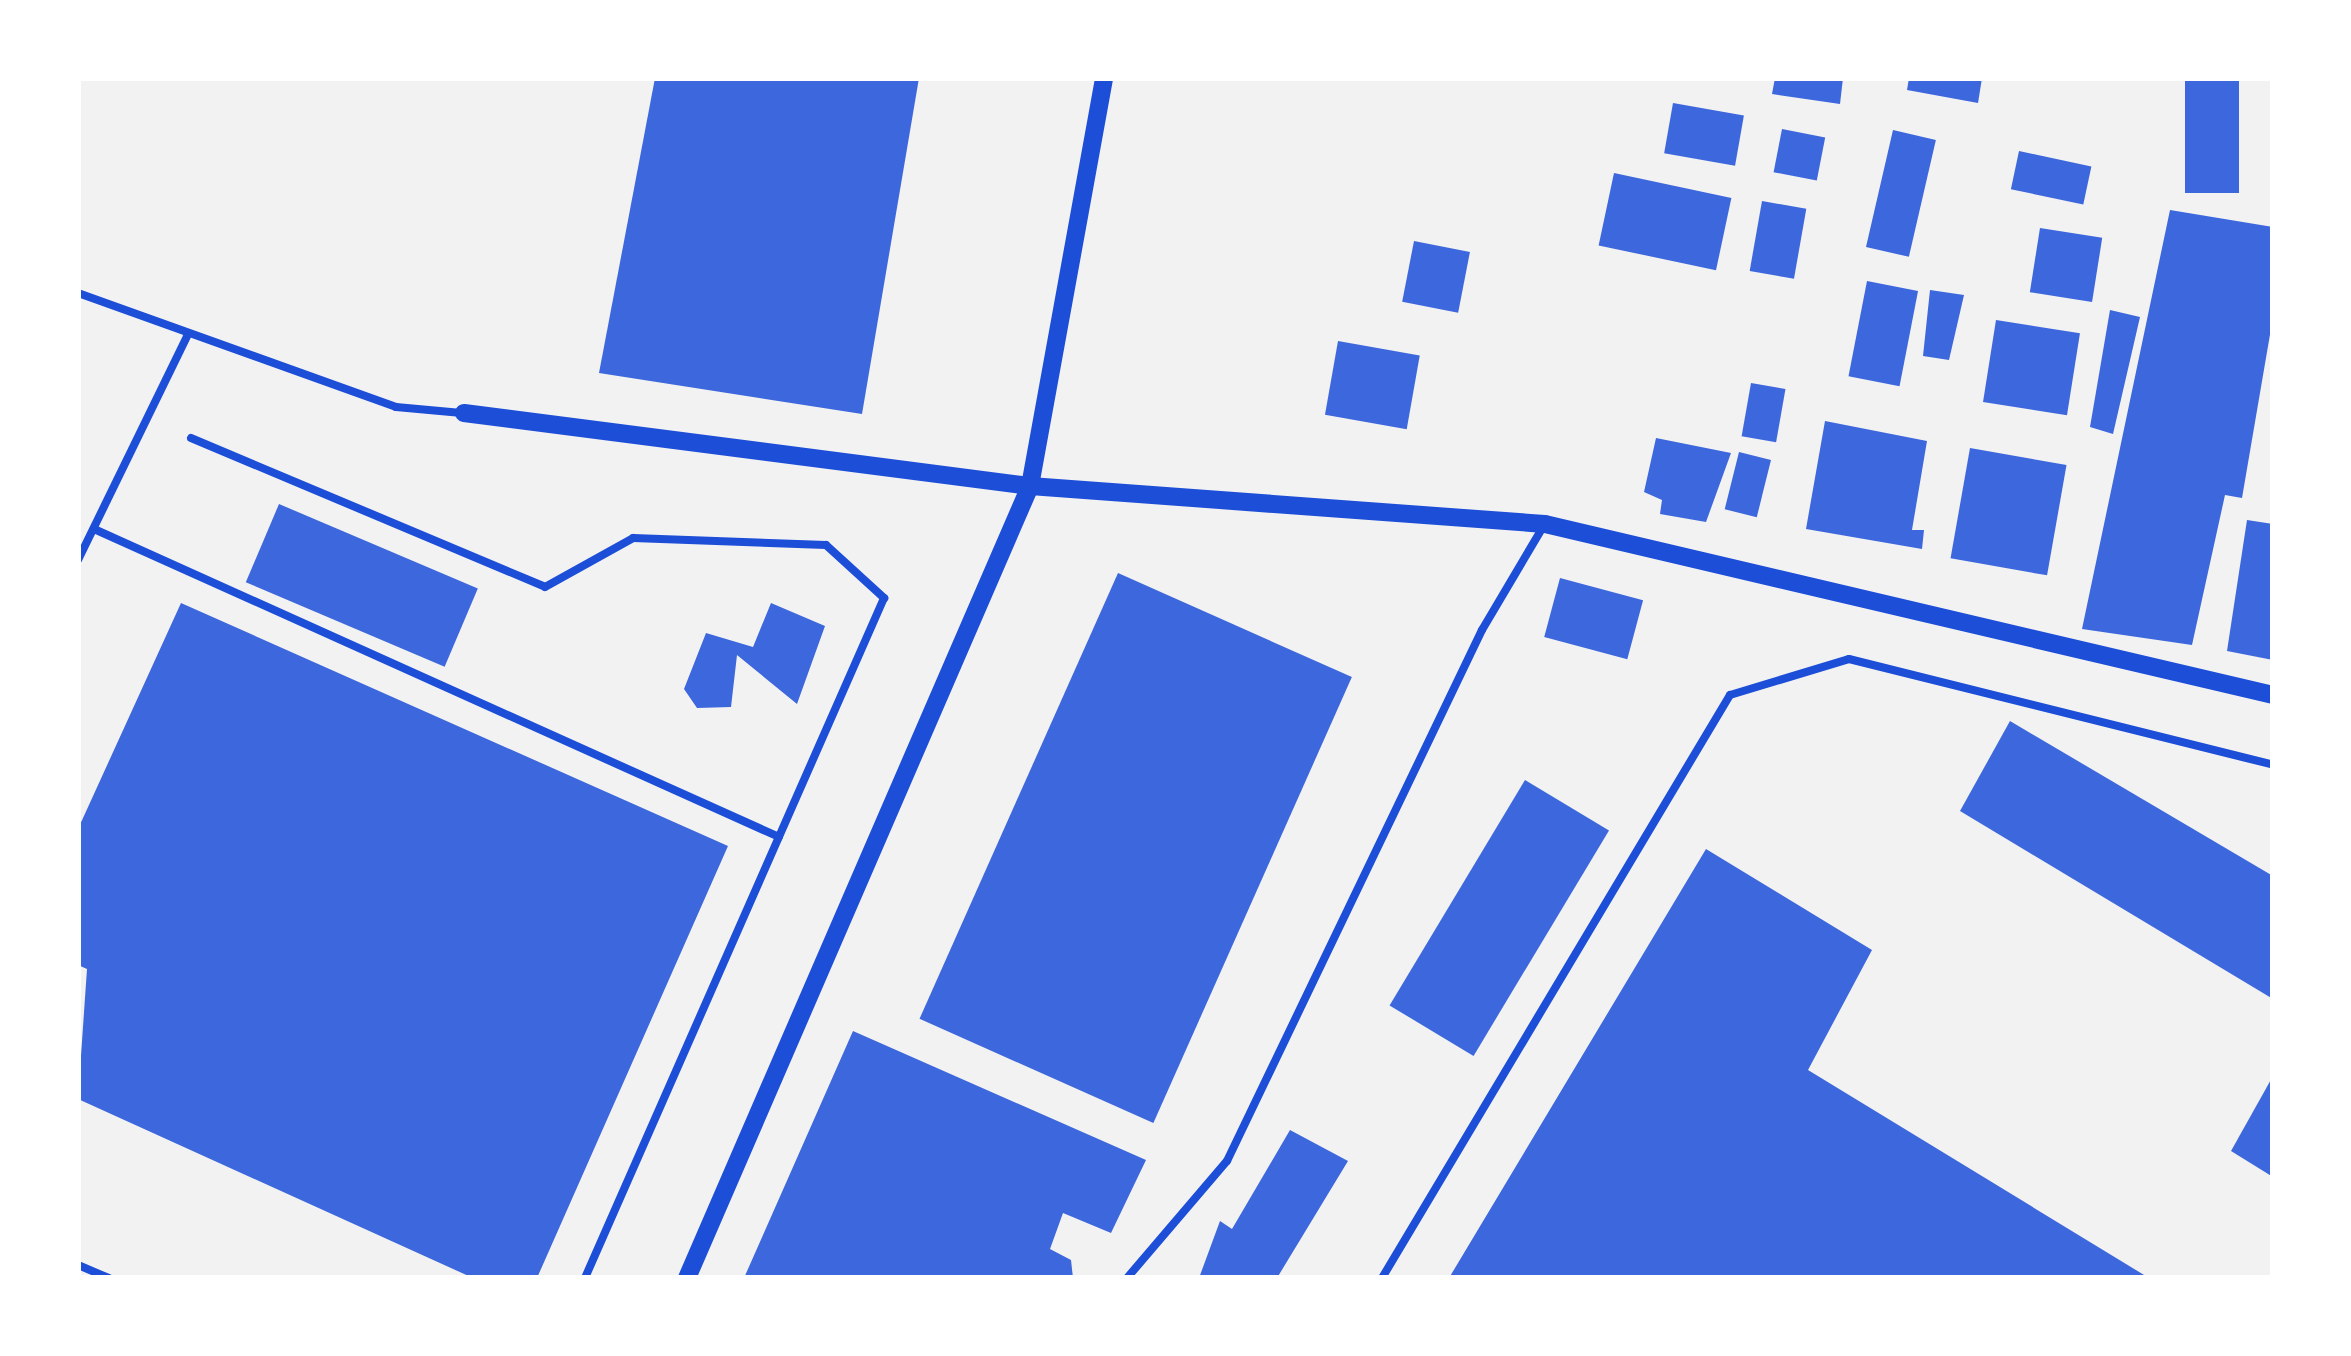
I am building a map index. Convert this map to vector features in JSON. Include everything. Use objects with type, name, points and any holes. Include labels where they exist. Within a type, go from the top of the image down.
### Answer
[{"type":"street","points":[[687,1278],[1030,486],[1105,78]]},
{"type":"street","points":[[464,413],[1030,486],[1545,524],[2273,695]]},
{"type":"lane","points":[[78,293],[187,338],[396,406],[464,413]]},
{"type":"lane","points":[[78,560],[187,338]]},
{"type":"lane","points":[[191,438],[545,587],[633,538],[826,545],[884,598],[585,1278]]},
{"type":"lane","points":[[1127,1278],[1227,1161],[1482,630],[1545,524]]},
{"type":"lane","points":[[94,529],[778,837]]},
{"type":"lane","points":[[1382,1278],[1730,695],[1849,659],[2273,765]]},
{"type":"lane","points":[[78,1264],[109,1278]]},
{"type":"building","points":[[655,78],[919,78],[862,414],[599,373]]},
{"type":"building","points":[[1775,78],[1843,78],[1840,104],[1772,94]]},
{"type":"building","points":[[1909,78],[1982,78],[1978,103],[1907,90]]},
{"type":"building","points":[[2185,78],[2239,78],[2239,193],[2185,193]]},
{"type":"building","points":[[1673,103],[1744,116],[1735,166],[1664,153]]},
{"type":"building","points":[[1782,129],[1825,137],[1817,181],[1774,172]]},
{"type":"building","points":[[1893,130],[1936,140],[1909,257],[1866,247]]},
{"type":"building","points":[[2019,151],[2091,166],[2083,205],[2011,189]]},
{"type":"building","points":[[1614,173],[1731,198],[1716,270],[1599,245]]},
{"type":"building","points":[[1762,201],[1806,209],[1794,279],[1750,271]]},
{"type":"building","points":[[2170,210],[2273,227],[2273,317],[2242,498],[2225,495],[2192,645],[2082,629]]},
{"type":"building","points":[[2040,228],[2102,238],[2092,302],[2030,292]]},
{"type":"building","points":[[1414,241],[1470,252],[1458,313],[1402,302]]},
{"type":"building","points":[[1867,281],[1918,291],[1900,386],[1848,376]]},
{"type":"building","points":[[1930,290],[1964,295],[1949,360],[1923,356]]},
{"type":"building","points":[[2110,310],[2140,317],[2113,434],[2090,427]]},
{"type":"building","points":[[1996,320],[2080,333],[2067,415],[1983,402]]},
{"type":"building","points":[[1338,341],[1420,355],[1407,429],[1325,415]]},
{"type":"building","points":[[1751,383],[1785,389],[1776,442],[1742,436]]},
{"type":"building","points":[[1825,421],[1927,441],[1912,530],[1924,530],[1922,549],[1806,529]]},
{"type":"building","points":[[1656,438],[1731,453],[1706,522],[1660,514],[1662,500],[1644,492]]},
{"type":"building","points":[[1970,448],[2067,465],[2047,575],[1951,558]]},
{"type":"building","points":[[1739,452],[1771,460],[1757,517],[1725,509]]},
{"type":"building","points":[[279,504],[478,588],[445,667],[246,582]]},
{"type":"building","points":[[2247,520],[2273,524],[2273,660],[2227,651]]},
{"type":"building","points":[[1118,573],[1352,677],[1153,1123],[920,1019]]},
{"type":"building","points":[[1560,578],[1643,600],[1627,659],[1544,637]]},
{"type":"building","points":[[181,603],[728,846],[537,1278],[473,1278],[78,1099],[87,969],[78,965],[78,829]]},
{"type":"building","points":[[771,603],[825,626],[797,704],[737,655],[731,707],[697,708],[684,689],[706,633],[753,647]]},
{"type":"building","points":[[2010,721],[2273,876],[2273,999],[1960,811]]},
{"type":"building","points":[[1525,780],[1609,830],[1474,1056],[1390,1005]]},
{"type":"building","points":[[1706,849],[1872,950],[1808,1070],[2149,1278],[1449,1278]]},
{"type":"building","points":[[853,1031],[1146,1160],[1111,1233],[1063,1213],[1050,1249],[1071,1260],[1073,1278],[744,1278]]},
{"type":"building","points":[[2273,1076],[2273,1177],[2231,1151]]},
{"type":"building","points":[[1290,1130],[1348,1161],[1277,1278],[1199,1278],[1220,1221],[1232,1229]]}]
